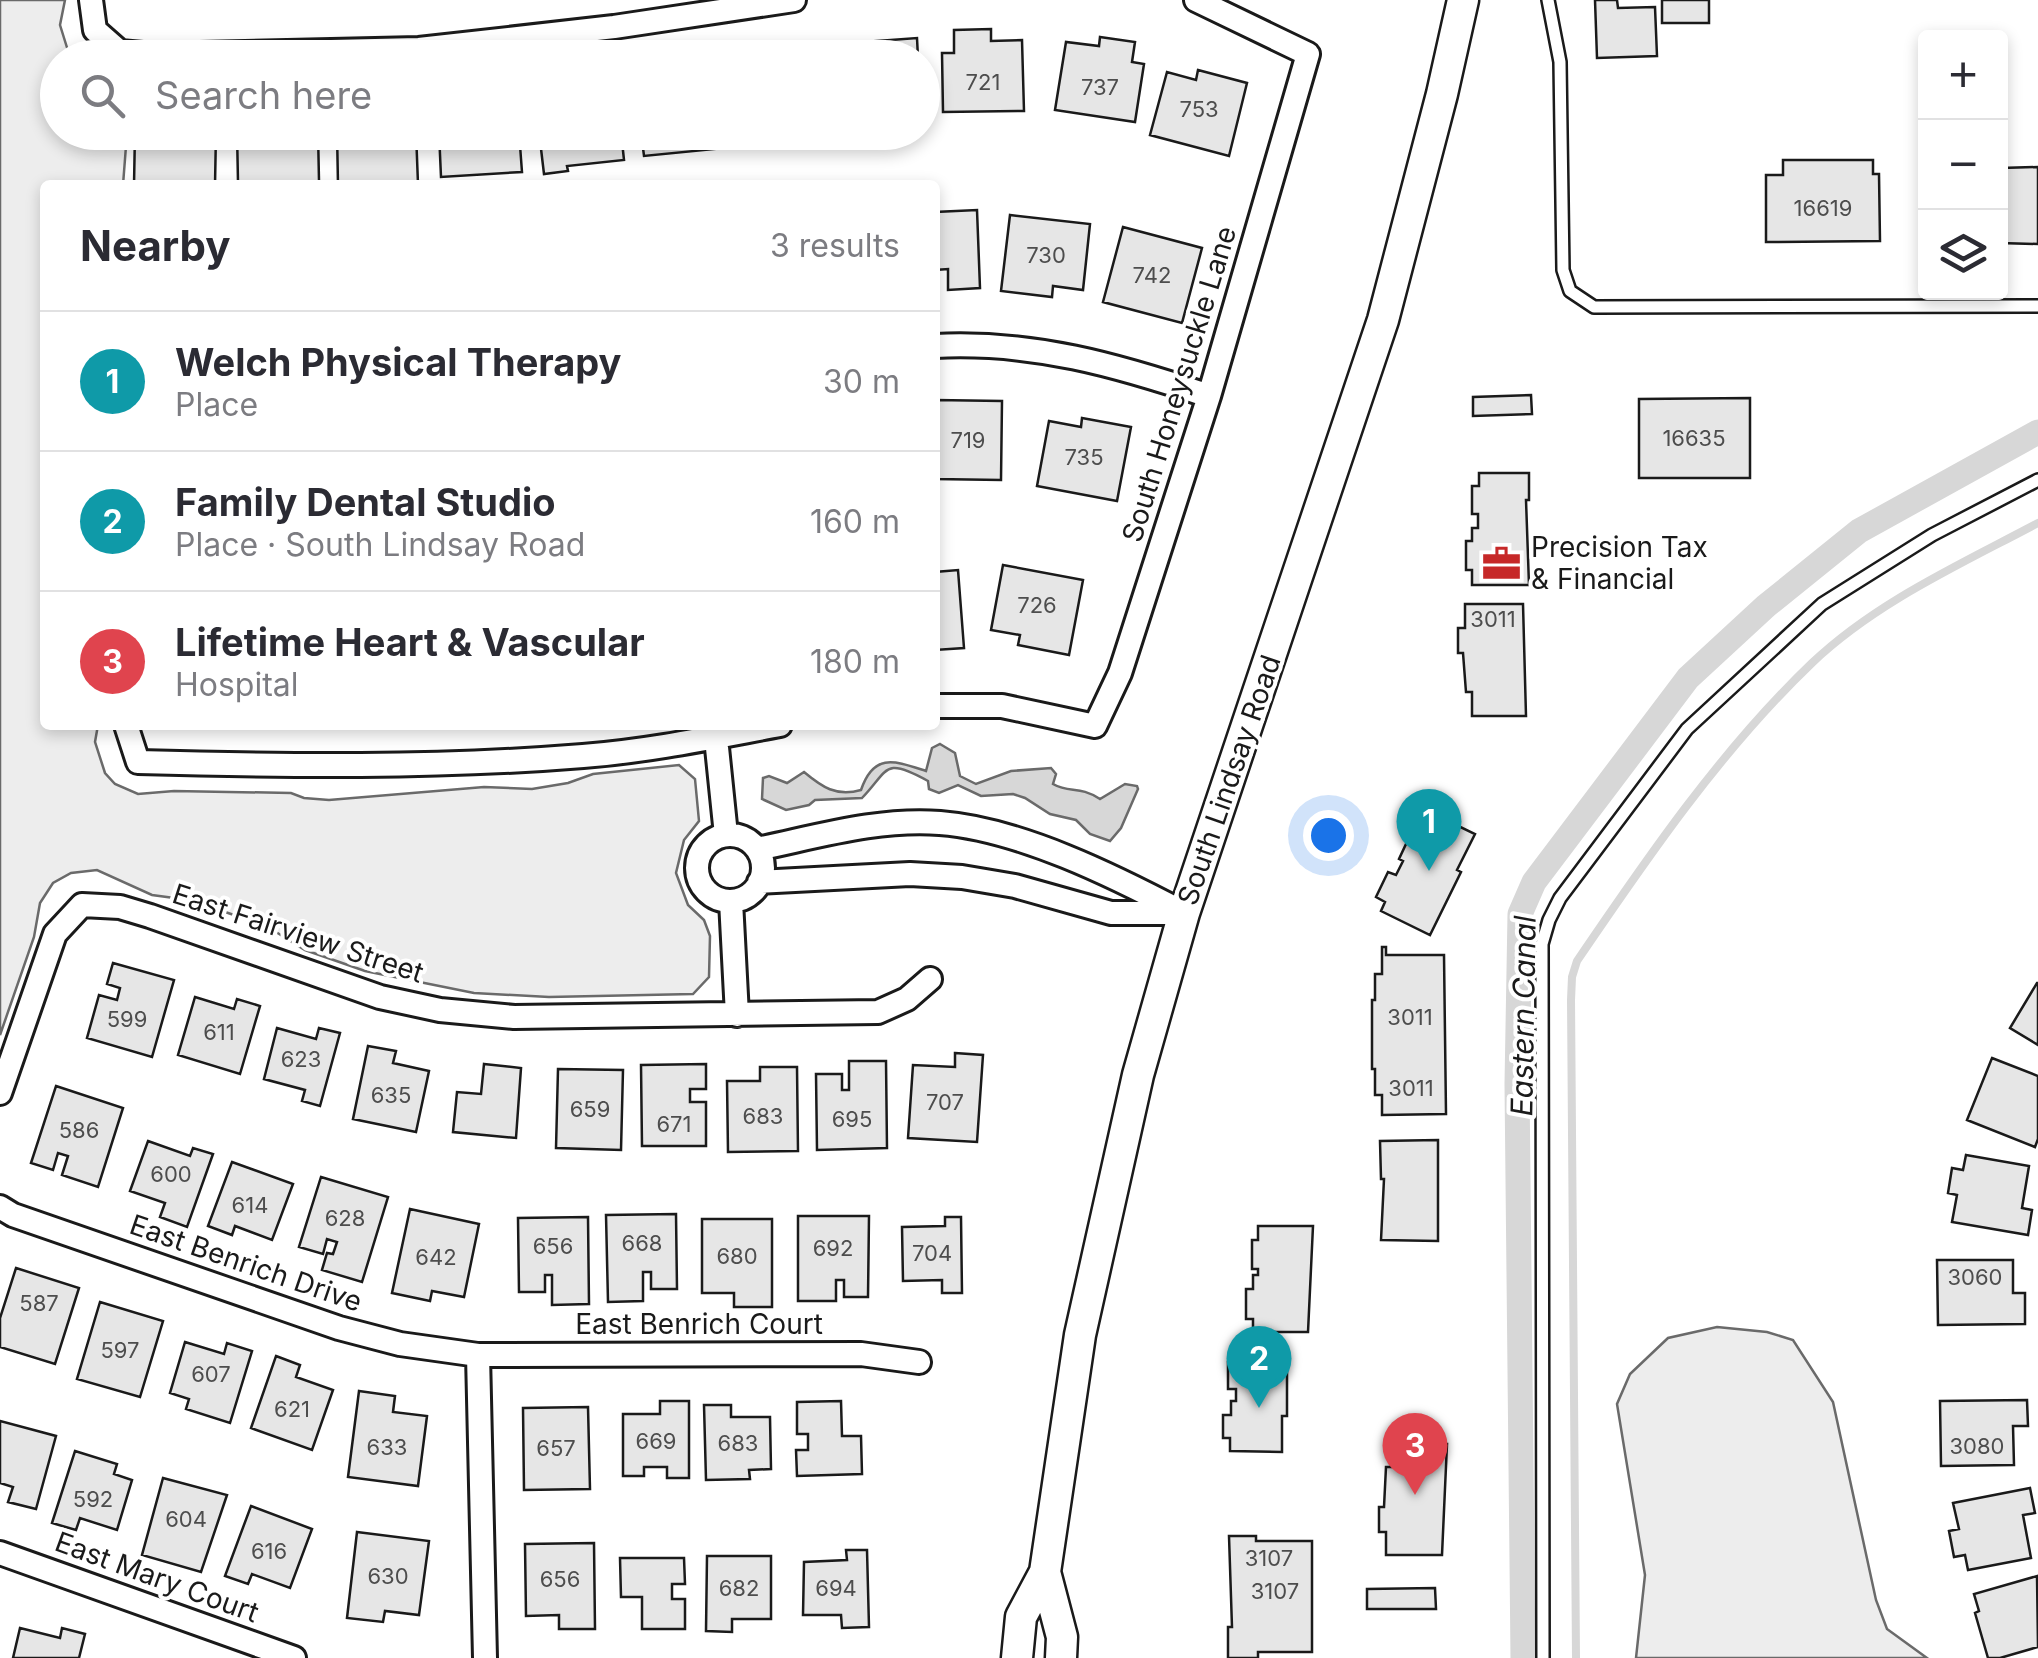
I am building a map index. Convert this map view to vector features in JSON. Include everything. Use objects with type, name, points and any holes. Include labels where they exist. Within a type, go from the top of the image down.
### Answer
[{"type":"main road","name":"South Lindsay Road","points":[[1017,1658],[1021,1617],[1045,1572],[1080,1335],[1138,1076],[1184,913],[1383,320],[1463,0]]},
{"type":"main road","name":"South Lindsay Road","points":[[1045,1572],[1062,1637],[1061,1658]]},
{"type":"street","points":[[91,0],[95,30],[106,40]]},
{"type":"street","points":[[499,40],[794,0]]},
{"type":"street","name":"South Honeysuckle Lane","points":[[940,706],[1002,706],[1095,726],[1120,673],[1209,396],[1308,54],[1196,0]]},
{"type":"street","points":[[940,346],[972,344],[1111,364],[1209,396]]},
{"type":"street","points":[[128,730],[138,762],[306,767],[585,756],[755,730]]},
{"type":"street","points":[[716,738],[726,835]]},
{"type":"street","points":[[757,849],[882,824],[941,823],[986,832],[1054,854],[1118,878],[1184,913]]},
{"type":"street","points":[[726,835],[744,838],[757,849],[763,866],[759,882],[748,896],[731,901],[712,896],[699,880],[697,870],[708,843],[726,835]]},
{"type":"street","points":[[759,882],[910,874],[962,877],[1014,886],[1111,913],[1184,913]]},
{"type":"street","points":[[731,901],[737,1015]]},
{"type":"street","name":"East Fairview Street","points":[[0,1093],[54,934],[82,905],[120,907],[150,916],[380,997],[440,1010],[514,1017],[878,1012],[907,999],[930,979]]},
{"type":"street","name":"East Benrich Drive","points":[[0,1208],[338,1328],[400,1344],[478,1355]]},
{"type":"street","name":"East Benrich Court","points":[[478,1355],[862,1354],[919,1362]]},
{"type":"street","points":[[478,1355],[485,1658]]},
{"type":"street","name":"East Mary Court","points":[[0,1552],[294,1658]]},
{"type":"lane","points":[[1548,0],[1560,62],[1564,270],[1570,291],[1594,307],[2038,306]]},
{"type":"lane","points":[[1544,1658],[1542,944],[1549,920],[1560,898],[1687,729],[1822,604],[1932,534],[2038,480]]},
{"type":"shaded area","points":[[0,0],[65,0],[60,25],[65,40],[40,40],[40,150],[126,150],[123,180],[40,180],[40,730],[97,730],[95,742],[105,773],[115,784],[138,794],[291,793],[329,800],[484,787],[532,789],[593,774],[679,765],[695,779],[699,821],[684,840],[676,873],[688,905],[704,920],[710,936],[709,977],[693,994],[549,997],[474,993],[365,971],[305,950],[276,932],[234,915],[189,900],[152,895],[97,870],[71,873],[53,883],[40,903],[34,937],[0,1035]]},
{"type":"shaded area","points":[[940,744],[955,753],[960,776],[976,784],[1011,771],[1051,768],[1056,774],[1053,784],[1100,799],[1125,784],[1138,789],[1121,828],[1110,841],[1090,834],[1076,820],[1050,814],[1025,798],[1013,794],[981,796],[958,785],[939,793],[929,789],[928,781],[894,768],[883,774],[862,798],[815,800],[786,810],[762,799],[763,778],[769,776],[787,783],[804,772],[823,786],[844,792],[861,790],[872,770],[887,762],[926,771],[932,748]]},
{"type":"shaded area","points":[[1717,1327],[1767,1332],[1793,1340],[1833,1402],[1876,1600],[1887,1629],[1927,1658],[1636,1658],[1645,1575],[1617,1404],[1630,1374],[1668,1338]]},
{"type":"building","points":[[1595,0],[1617,0],[1618,8],[1655,7],[1657,56],[1597,58]]},
{"type":"building","points":[[1595,0],[1617,0],[1618,8],[1655,7],[1657,56],[1597,58]]},
{"type":"building","points":[[1662,0],[1709,0],[1709,23],[1662,23]]},
{"type":"building","points":[[991,29],[991,41],[1022,40],[1024,111],[943,112],[942,53],[954,53],[954,30]]},
{"type":"building","points":[[1100,37],[1135,42],[1132,62],[1144,64],[1135,122],[1055,110],[1066,42],[1099,46]]},
{"type":"building","points":[[1198,70],[1247,83],[1229,156],[1150,135],[1167,72],[1196,80]]},
{"type":"building","points":[[135,150],[216,150],[215,180],[134,180]]},
{"type":"building","points":[[237,150],[318,150],[319,180],[238,180]]},
{"type":"building","points":[[337,150],[417,150],[418,180],[338,180]]},
{"type":"building","points":[[440,150],[520,150],[522,172],[441,177]]},
{"type":"building","points":[[541,150],[623,150],[624,160],[567,166],[568,171],[544,174]]},
{"type":"building","points":[[643,150],[705,150],[644,156]]},
{"type":"building","points":[[1783,160],[1873,160],[1873,174],[1879,174],[1880,241],[1766,242],[1766,175],[1783,175]]},
{"type":"building","points":[[2038,167],[2038,244],[2008,243],[2008,168]]},
{"type":"building","points":[[977,210],[980,288],[948,290],[948,269],[940,270],[940,212]]},
{"type":"building","points":[[1010,215],[1090,224],[1083,290],[1053,286],[1052,297],[1001,291]]},
{"type":"building","points":[[1123,227],[1202,248],[1182,323],[1103,302]]},
{"type":"building","points":[[1531,395],[1532,414],[1473,416],[1473,397]]},
{"type":"building","points":[[1750,398],[1750,478],[1639,478],[1639,399]]},
{"type":"building","points":[[940,400],[1002,401],[1001,480],[940,479]]},
{"type":"building","points":[[1082,418],[1131,427],[1117,501],[1037,486],[1049,421],[1081,427]]},
{"type":"building","points":[[1479,473],[1529,473],[1529,585],[1472,585],[1472,570],[1466,570],[1466,541],[1472,541],[1472,528],[1478,528],[1478,514],[1472,514],[1472,486],[1479,486]]},
{"type":"building","points":[[1003,565],[1083,580],[1069,655],[1018,645],[1020,635],[991,630]]},
{"type":"building","points":[[958,570],[964,648],[940,650],[940,572]]},
{"type":"building","points":[[1465,604],[1523,604],[1526,716],[1472,716],[1472,692],[1466,692],[1463,653],[1458,653],[1458,628],[1465,628]]},
{"type":"building","points":[[1417,806],[1475,834],[1430,935],[1381,911],[1385,902],[1376,897],[1388,872],[1396,875],[1403,861],[1399,859],[1413,829],[1407,826]]},
{"type":"building","points":[[1382,947],[1386,947],[1386,955],[1444,955],[1446,1114],[1382,1115],[1382,1095],[1375,1095],[1372,1069],[1372,1000],[1375,974],[1382,974]]},
{"type":"building","points":[[113,963],[174,980],[152,1057],[87,1038],[99,995],[117,1000],[120,988],[107,984]]},
{"type":"building","points":[[2038,983],[2038,1045],[2010,1028]]},
{"type":"building","points":[[195,997],[234,1009],[237,999],[260,1006],[240,1074],[178,1055]]},
{"type":"building","points":[[277,1028],[316,1039],[319,1028],[340,1033],[320,1106],[302,1101],[305,1090],[264,1079]]},
{"type":"building","points":[[368,1046],[396,1051],[393,1063],[429,1071],[416,1132],[353,1119]]},
{"type":"building","points":[[955,1053],[983,1055],[977,1142],[908,1138],[913,1065],[955,1067]]},
{"type":"building","points":[[1992,1058],[2038,1076],[2035,1147],[1967,1120]]},
{"type":"building","points":[[849,1061],[886,1061],[887,1148],[817,1150],[816,1074],[842,1074],[842,1090],[849,1090]]},
{"type":"building","points":[[484,1064],[521,1068],[516,1138],[453,1132],[457,1092],[481,1094]]},
{"type":"building","points":[[706,1064],[706,1089],[690,1089],[690,1102],[706,1102],[706,1146],[642,1146],[641,1065]]},
{"type":"building","points":[[760,1067],[797,1067],[798,1151],[728,1152],[727,1081],[760,1081]]},
{"type":"building","points":[[558,1069],[623,1070],[621,1150],[556,1148]]},
{"type":"building","points":[[56,1086],[123,1108],[98,1187],[62,1175],[68,1156],[58,1153],[53,1170],[31,1163]]},
{"type":"building","points":[[1438,1140],[1438,1241],[1381,1240],[1384,1179],[1380,1141]]},
{"type":"building","points":[[148,1141],[190,1156],[193,1148],[213,1154],[187,1227],[160,1217],[165,1203],[130,1191]]},
{"type":"building","points":[[1966,1155],[2029,1166],[2022,1208],[2032,1210],[2028,1235],[1952,1222],[1957,1195],[1948,1193],[1952,1168],[1963,1170]]},
{"type":"building","points":[[232,1162],[293,1184],[272,1240],[235,1226],[232,1235],[208,1226]]},
{"type":"building","points":[[321,1177],[388,1197],[362,1282],[322,1270],[327,1253],[333,1254],[337,1242],[327,1239],[323,1254],[299,1247]]},
{"type":"building","points":[[410,1209],[479,1224],[464,1297],[432,1291],[430,1301],[392,1293]]},
{"type":"building","points":[[676,1214],[677,1289],[651,1289],[651,1272],[643,1272],[643,1301],[608,1302],[606,1215]]},
{"type":"building","points":[[798,1216],[869,1216],[868,1297],[844,1297],[844,1280],[836,1280],[836,1301],[798,1301]]},
{"type":"building","points":[[588,1217],[589,1304],[552,1305],[552,1275],[545,1275],[545,1292],[519,1292],[518,1218]]},
{"type":"building","points":[[945,1217],[961,1217],[962,1293],[942,1293],[942,1280],[903,1281],[902,1227],[945,1226]]},
{"type":"building","points":[[702,1219],[772,1219],[772,1307],[734,1307],[734,1293],[702,1293]]},
{"type":"building","points":[[1258,1226],[1313,1226],[1308,1332],[1253,1332],[1253,1319],[1246,1319],[1246,1289],[1253,1289],[1253,1275],[1258,1275],[1258,1269],[1252,1269],[1252,1240],[1258,1240]]},
{"type":"building","points":[[1937,1260],[2013,1260],[2013,1293],[2025,1293],[2025,1324],[1938,1325]]},
{"type":"building","points":[[16,1268],[79,1288],[55,1364],[0,1347],[0,1318]]},
{"type":"building","points":[[100,1302],[163,1321],[140,1397],[77,1379]]},
{"type":"building","points":[[185,1342],[224,1354],[227,1343],[252,1351],[230,1423],[186,1409],[189,1399],[170,1393]]},
{"type":"building","points":[[1236,1350],[1287,1350],[1287,1416],[1282,1416],[1282,1452],[1230,1451],[1230,1438],[1223,1438],[1223,1415],[1231,1415],[1231,1401],[1236,1401],[1236,1389],[1228,1389],[1228,1362],[1237,1362]]},
{"type":"building","points":[[1236,1350],[1287,1350],[1287,1416],[1282,1416],[1282,1452],[1230,1451],[1230,1438],[1223,1438],[1223,1415],[1231,1415],[1231,1401],[1236,1401],[1236,1389],[1228,1389],[1228,1362],[1237,1362]]},
{"type":"building","points":[[276,1356],[300,1365],[296,1377],[333,1390],[312,1450],[251,1428]]},
{"type":"building","points":[[359,1391],[395,1396],[393,1412],[427,1416],[418,1486],[348,1477]]},
{"type":"building","points":[[2027,1400],[2028,1426],[2013,1426],[2014,1465],[1941,1466],[1940,1401]]},
{"type":"building","points":[[660,1401],[689,1401],[689,1478],[667,1478],[667,1467],[644,1467],[644,1476],[623,1476],[623,1414],[660,1414]]},
{"type":"building","points":[[841,1401],[842,1436],[861,1436],[862,1474],[797,1476],[796,1450],[808,1450],[808,1434],[797,1434],[797,1402]]},
{"type":"building","points":[[704,1405],[731,1405],[731,1417],[770,1417],[771,1469],[749,1470],[750,1479],[706,1480]]},
{"type":"building","points":[[588,1407],[590,1489],[524,1490],[523,1408]]},
{"type":"building","points":[[0,1421],[56,1436],[36,1509],[8,1502],[13,1487],[0,1483]]},
{"type":"building","points":[[1391,1444],[1447,1444],[1442,1555],[1386,1555],[1386,1532],[1379,1532],[1379,1507],[1384,1507]]},
{"type":"building","points":[[1391,1444],[1447,1444],[1442,1555],[1386,1555],[1386,1532],[1379,1532],[1379,1507],[1384,1507]]},
{"type":"building","points":[[75,1451],[117,1464],[114,1474],[132,1480],[117,1530],[80,1518],[76,1530],[52,1523]]},
{"type":"building","points":[[163,1478],[227,1495],[201,1572],[142,1555]]},
{"type":"building","points":[[2030,1488],[2035,1513],[2023,1515],[2031,1558],[1968,1570],[1965,1555],[1954,1557],[1949,1531],[1959,1529],[1953,1503]]},
{"type":"building","points":[[251,1506],[312,1529],[290,1588],[252,1574],[248,1584],[225,1576]]},
{"type":"building","points":[[357,1532],[429,1541],[419,1615],[385,1611],[383,1622],[347,1618]]},
{"type":"building","points":[[1229,1536],[1256,1536],[1256,1541],[1312,1541],[1312,1652],[1258,1652],[1258,1658],[1228,1658],[1228,1627],[1232,1627]]},
{"type":"building","points":[[1229,1536],[1256,1536],[1256,1541],[1312,1541],[1312,1652],[1258,1652],[1258,1658],[1228,1658],[1228,1627],[1232,1627]]},
{"type":"building","points":[[594,1543],[595,1629],[559,1629],[559,1615],[526,1616],[525,1544]]},
{"type":"building","points":[[846,1550],[867,1550],[869,1627],[842,1628],[841,1615],[803,1615],[804,1562],[847,1560]]},
{"type":"building","points":[[707,1556],[771,1556],[771,1619],[732,1619],[732,1632],[706,1631]]},
{"type":"building","points":[[620,1558],[684,1558],[685,1584],[672,1584],[672,1599],[685,1599],[685,1629],[642,1629],[642,1597],[621,1597]]},
{"type":"building","points":[[2037,1576],[2038,1647],[1988,1658],[1975,1613],[1979,1611],[1974,1594]]},
{"type":"building","points":[[1435,1588],[1436,1609],[1367,1609],[1367,1589]]},
{"type":"building","points":[[1435,1588],[1436,1609],[1367,1609],[1367,1589]]},
{"type":"building","points":[[20,1628],[60,1638],[62,1628],[85,1634],[79,1658],[13,1658]]},
{"type":"waterway","name":"Eastern Canal","points":[[1523,1658],[1517,1084],[1520,914],[1534,882],[1688,678],[1766,606],[1859,531],[2038,432]]},
{"type":"waterway","points":[[1576,1658],[1571,1000],[1577,961],[1716,768],[1812,663],[1891,603],[2038,523]]},
{"type":"place","name":"Precision Tax & Financial","points":[[1501,563]]},
{"type":"place","name":"Welch Physical Therapy","points":[[1429,871]]},
{"type":"place","name":"Family Dental Studio","points":[[1259,1408]]},
{"type":"place","name":"Lifetime Heart & Vascular","points":[[1415,1495]]}]
